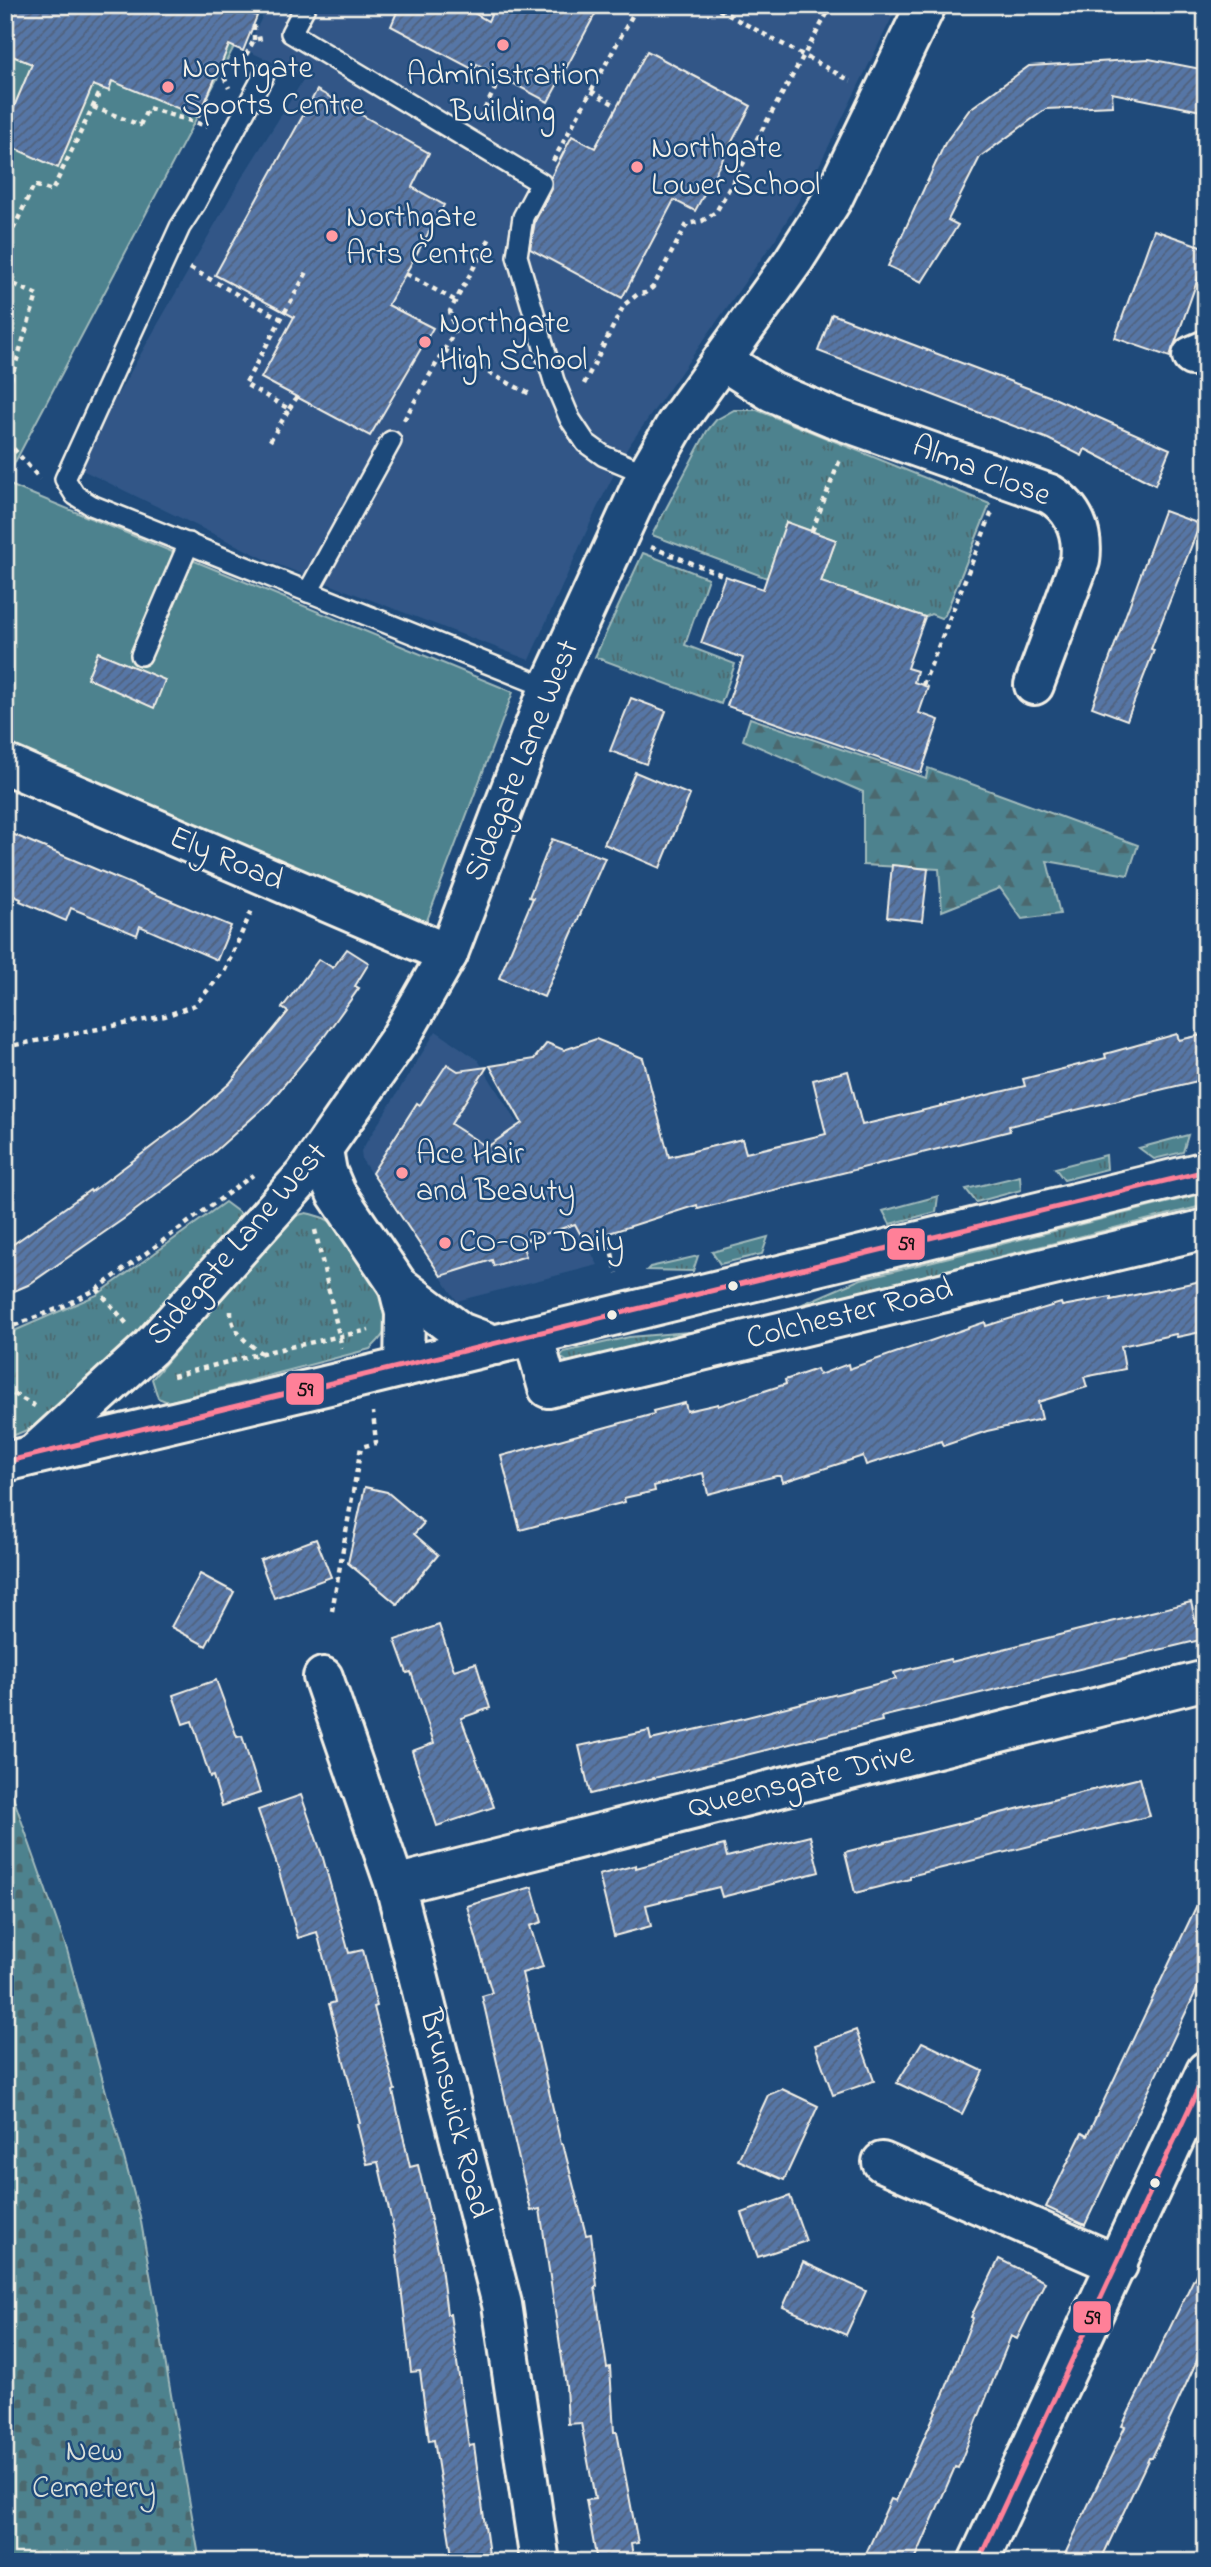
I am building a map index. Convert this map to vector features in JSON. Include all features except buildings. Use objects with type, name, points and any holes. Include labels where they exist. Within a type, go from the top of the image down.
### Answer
[{"type":"street","name":"Sidegate Lane West","points":[[20,1458],[150,1348],[304,1176],[401,1038],[448,954],[549,688],[647,474],[676,425],[794,260],[832,200],[926,5]]},
{"type":"street","name":"Alma Close","points":[[723,361],[772,392],[820,412],[1050,494],[1060,500],[1069,510],[1079,530],[1082,540],[1080,561],[1036,686]]},
{"type":"street","name":"Ely Road","points":[[5,764],[265,878],[448,954]]},
{"type":"street","points":[[323,1150],[327,1172],[337,1193],[398,1285],[460,1332],[495,1345]]},
{"type":"street","name":"Colchester Road","points":[[20,1458],[1206,1171]]},
{"type":"street","name":"Colchester Road","points":[[533,1335],[548,1388],[1206,1229]]},
{"type":"street","points":[[398,1285],[405,1313],[404,1367]]},
{"type":"street","name":"Brunswick Road","points":[[323,1677],[395,1885],[502,2304],[540,2562]]},
{"type":"street","name":"Queensgate Drive","points":[[395,1885],[1206,1680]]},
{"type":"street","points":[[978,2562],[1206,2071]]},
{"type":"street","points":[[882,2162],[1118,2265]]},
{"type":"lane","points":[[306,5],[291,33],[541,183],[523,217],[517,256],[554,381],[568,414],[586,443],[604,456],[647,474]]},
{"type":"lane","points":[[264,75],[180,227],[65,479],[75,495],[91,505],[549,688]]},
{"type":"lane","points":[[308,592],[391,441]]},
{"type":"lane","points":[[141,656],[188,543]]},
{"type":"path","points":[[541,183],[638,5]]},
{"type":"path","points":[[710,5],[849,80]]},
{"type":"path","points":[[444,350],[568,414],[624,305],[653,287],[687,224],[702,221],[716,212],[832,5]]},
{"type":"path","points":[[242,64],[254,40],[254,22]]},
{"type":"path","points":[[254,40],[291,33]]},
{"type":"path","points":[[220,68],[229,89]]},
{"type":"path","points":[[224,99],[235,77]]},
{"type":"path","points":[[468,141],[501,77]]},
{"type":"path","points":[[5,247],[34,185],[52,191],[102,88]]},
{"type":"path","points":[[591,91],[617,106]]},
{"type":"path","points":[[93,107],[140,125],[148,107],[209,127],[214,117]]},
{"type":"path","points":[[391,441],[455,331],[450,311],[498,225],[523,217]]},
{"type":"path","points":[[168,256],[281,319]]},
{"type":"path","points":[[289,409],[245,384],[307,272]]},
{"type":"path","points":[[406,274],[456,301]]},
{"type":"path","points":[[5,280],[37,295],[5,398]]},
{"type":"path","points":[[270,441],[297,397]]},
{"type":"path","points":[[812,531],[842,453]]},
{"type":"path","points":[[923,685],[993,510]]},
{"type":"path","points":[[641,543],[725,576]]},
{"type":"path","points":[[5,1047],[165,1016],[195,1005],[225,970],[265,878]]},
{"type":"path","points":[[5,1329],[62,1307],[97,1289],[262,1168]]},
{"type":"path","points":[[168,1377],[339,1337],[314,1224]]},
{"type":"path","points":[[607,1234],[617,1273]]},
{"type":"path","points":[[97,1289],[130,1327]]},
{"type":"path","points":[[5,1389],[36,1406]]},
{"type":"path","points":[[332,1611],[361,1447],[376,1443],[371,1401]]},
{"type":"shaded area","name":"Northgate High School","points":[[268,5],[898,5],[815,174],[776,238],[628,447],[597,508],[529,660],[271,562],[76,467],[241,179],[305,77],[246,50]]},
{"type":"shaded area","points":[[436,1031],[478,1060],[543,1165],[598,1265],[457,1301],[362,1160],[361,1151]]},
{"type":"green space","name":"Northgate Sports Centre","points":[[5,5],[256,5],[5,481]]},
{"type":"green space","points":[[734,410],[757,410],[990,504],[945,615],[941,618],[931,614],[925,617],[821,582],[836,540],[787,522],[767,578],[652,535],[707,431],[716,420]]},
{"type":"green space","points":[[5,483],[513,692],[423,931],[5,746]]},
{"type":"green space","points":[[643,553],[708,578],[685,645],[735,664],[721,704],[595,657]]},
{"type":"green space","points":[[750,718],[926,778],[928,768],[1138,845],[1128,875],[1047,861],[1060,914],[1022,919],[1000,888],[942,911],[939,869],[863,865],[863,792],[743,740]]},
{"type":"green space","points":[[1188,1135],[1183,1152],[1154,1159],[1139,1148]]},
{"type":"green space","points":[[1106,1155],[1107,1169],[1064,1180],[1055,1168]]},
{"type":"green space","points":[[1020,1176],[1021,1190],[976,1202],[966,1189]]},
{"type":"green space","points":[[1206,1193],[1206,1205],[791,1309],[861,1279]]},
{"type":"green space","points":[[938,1196],[936,1212],[890,1224],[883,1211]]},
{"type":"green space","points":[[225,1202],[241,1214],[134,1342],[102,1375],[69,1403],[36,1425],[5,1438],[5,1335],[97,1295]]},
{"type":"green space","points":[[306,1213],[324,1218],[340,1228],[369,1269],[390,1313],[389,1324],[381,1338],[370,1349],[168,1402],[158,1398],[152,1379],[289,1221]]},
{"type":"green space","points":[[768,1237],[762,1254],[720,1264],[712,1252]]},
{"type":"green space","points":[[698,1256],[693,1271],[647,1270],[650,1267]]},
{"type":"green space","points":[[713,1330],[570,1363],[560,1357],[564,1352],[629,1337]]},
{"type":"green space","name":"New Cemetery","points":[[5,1774],[67,1950],[140,2216],[200,2562],[5,2562]]},
{"type":"transit line","name":"59","points":[[5,1462],[1206,1171]]},
{"type":"transit line","name":"59","points":[[978,2562],[1206,2072]]},
{"type":"place","name":"Administration Building","points":[[503,45]]},
{"type":"place","name":"Northgate Sports Centre","points":[[168,87]]},
{"type":"place","name":"Northgate Lower School","points":[[637,167]]},
{"type":"place","name":"Northgate Arts Centre","points":[[332,236]]},
{"type":"place","name":"Northgate High School","points":[[425,342]]},
{"type":"place","name":"Ace Hair and Beauty","points":[[402,1173]]},
{"type":"place","name":"CO-OP Daily","points":[[445,1243]]}]
